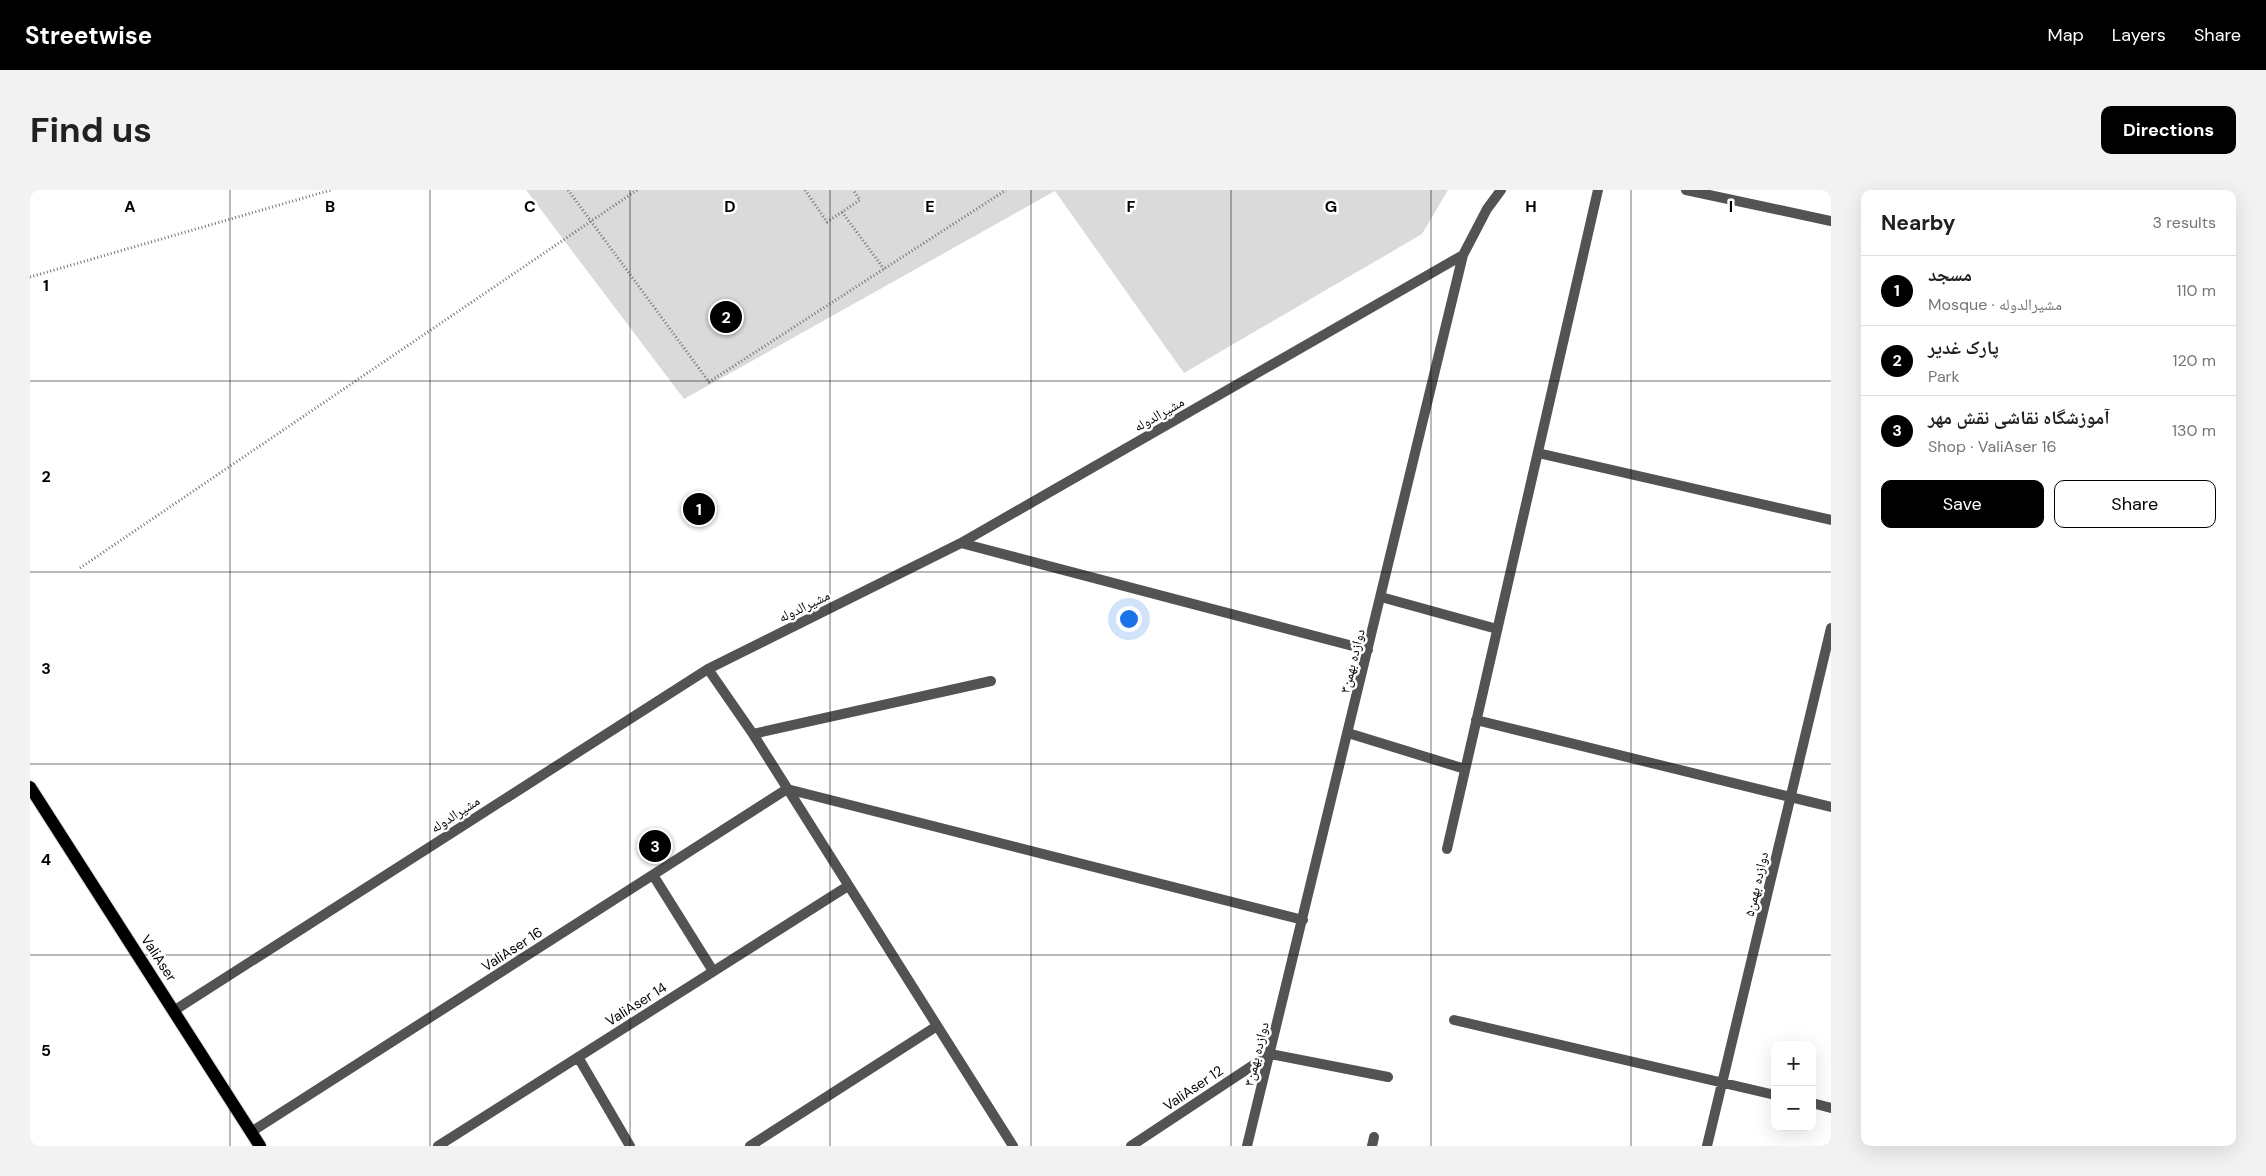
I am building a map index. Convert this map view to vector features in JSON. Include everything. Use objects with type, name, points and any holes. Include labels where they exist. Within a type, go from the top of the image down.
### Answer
[{"type":"main road","name":"ValiAser","points":[[30,787],[260,1146]]},
{"type":"street","name":"دوازده بهمن۳","points":[[1248,1146],[1463,255],[1487,209],[1500,190]]},
{"type":"street","points":[[1446,849],[1598,190]]},
{"type":"street","points":[[1686,190],[1831,221]]},
{"type":"street","name":"مشیرالدوله","points":[[174,1010],[708,669],[961,544],[1463,255]]},
{"type":"street","points":[[1538,453],[1831,520]]},
{"type":"street","points":[[961,544],[1368,650]]},
{"type":"street","points":[[1381,597],[1497,629]]},
{"type":"street","name":"دوازده بهمن۵","points":[[1707,1146],[1831,628]]},
{"type":"street","points":[[708,669],[752,734],[1013,1146]]},
{"type":"street","points":[[752,734],[991,681]]},
{"type":"street","points":[[1476,720],[1831,807]]},
{"type":"street","points":[[1348,733],[1465,769]]},
{"type":"street","points":[[787,789],[1303,920]]},
{"type":"street","name":"ValiAser 16","points":[[251,1132],[787,789]]},
{"type":"street","points":[[653,875],[713,971]]},
{"type":"street","name":"ValiAser 14","points":[[445,1144],[848,886]]},
{"type":"street","points":[[1454,1020],[1771,1094]]},
{"type":"street","points":[[750,1146],[937,1026]]},
{"type":"street","points":[[1270,1054],[1388,1076]]},
{"type":"street","name":"ValiAser 12","points":[[1130,1146],[1270,1054]]},
{"type":"street","points":[[578,1058],[630,1146]]},
{"type":"street","points":[[1816,1104],[1831,1108]]},
{"type":"path","points":[[30,277],[330,190]]},
{"type":"path","points":[[568,190],[709,382],[1006,190]]},
{"type":"path","points":[[80,568],[638,190]]},
{"type":"path","points":[[805,190],[827,222],[860,200],[853,190]]},
{"type":"path","points":[[842,212],[884,269]]},
{"type":"shaded area","points":[[526,190],[1448,190],[1422,234],[1184,373],[1055,191],[684,399]]},
{"type":"place","name":"پارک غدیر","points":[[726,317]]},
{"type":"place","name":"مسجد","points":[[699,509]]},
{"type":"place","name":"آموزشگاه نقاشی نقش مهر","points":[[655,846]]}]
